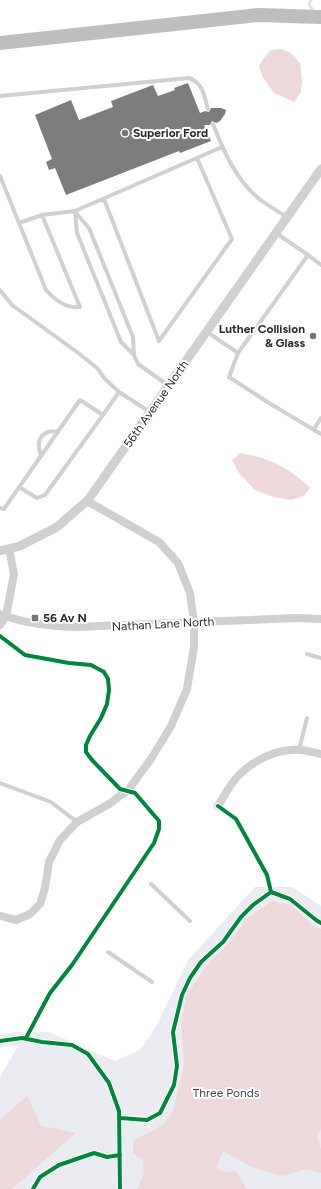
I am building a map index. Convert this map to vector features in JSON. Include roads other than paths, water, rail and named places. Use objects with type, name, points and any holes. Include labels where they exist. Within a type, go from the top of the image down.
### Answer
[{"type":"highway","points":[[0,43],[259,15],[321,17]]},
{"type":"street","name":"56th Avenue North","points":[[3,615],[14,574],[4,550],[20,546],[57,527],[87,501],[321,169]]},
{"type":"street","points":[[0,916],[16,920],[30,914],[40,904],[45,888],[49,862],[60,840],[77,822],[109,804],[128,790],[151,759],[171,726],[187,689],[194,647],[194,622],[190,593],[178,563],[159,542],[87,501]]},
{"type":"street","points":[[0,625],[3,615]]},
{"type":"street","name":"Nathan Lane North","points":[[3,615],[21,622],[48,626],[76,627],[296,618],[321,619]]},
{"type":"street","points":[[218,806],[227,790],[238,776],[252,763],[269,755],[287,750],[298,750],[321,754]]},
{"type":"lane","points":[[0,96],[189,78],[195,80],[202,87],[208,109]]},
{"type":"lane","points":[[214,124],[230,164],[242,182],[259,198],[287,218]]},
{"type":"lane","points":[[19,223],[42,215],[75,211],[222,147]]},
{"type":"lane","points":[[104,199],[159,341],[232,239],[197,158]]},
{"type":"lane","points":[[0,176],[46,290],[68,307],[80,307],[42,215]]},
{"type":"lane","points":[[75,211],[89,228],[132,337],[134,355],[138,364],[169,386]]},
{"type":"lane","points":[[75,211],[77,233],[122,342],[134,355]]},
{"type":"lane","points":[[276,233],[321,265]]},
{"type":"lane","points":[[308,255],[238,353],[229,377],[321,434]]},
{"type":"lane","points":[[0,290],[12,305],[97,368],[105,379],[119,392],[150,412]]},
{"type":"lane","points":[[207,332],[238,353]]},
{"type":"lane","points":[[19,486],[38,498],[45,495],[119,392]]},
{"type":"lane","points":[[0,508],[4,509],[80,400],[103,415]]},
{"type":"lane","points":[[314,429],[321,418]]},
{"type":"lane","points":[[41,455],[39,442],[43,435],[49,431],[58,432]]},
{"type":"lane","points":[[307,654],[321,658]]},
{"type":"lane","points":[[298,750],[307,718]]},
{"type":"lane","points":[[0,783],[51,802],[77,822]]},
{"type":"lane","points":[[151,884],[190,921]]},
{"type":"lane","points":[[108,952],[152,982]]},
{"type":"waterway","points":[[311,0],[309,4],[313,10]]},
{"type":"place","name":"Superior Ford","points":[[125,133]]},
{"type":"place","name":"Luther Collision & Glass","points":[[313,336]]},
{"type":"place","name":"56 Av N","points":[[35,618]]},
{"type":"park label","name":"Three Ponds","points":[[226,1093]]}]
